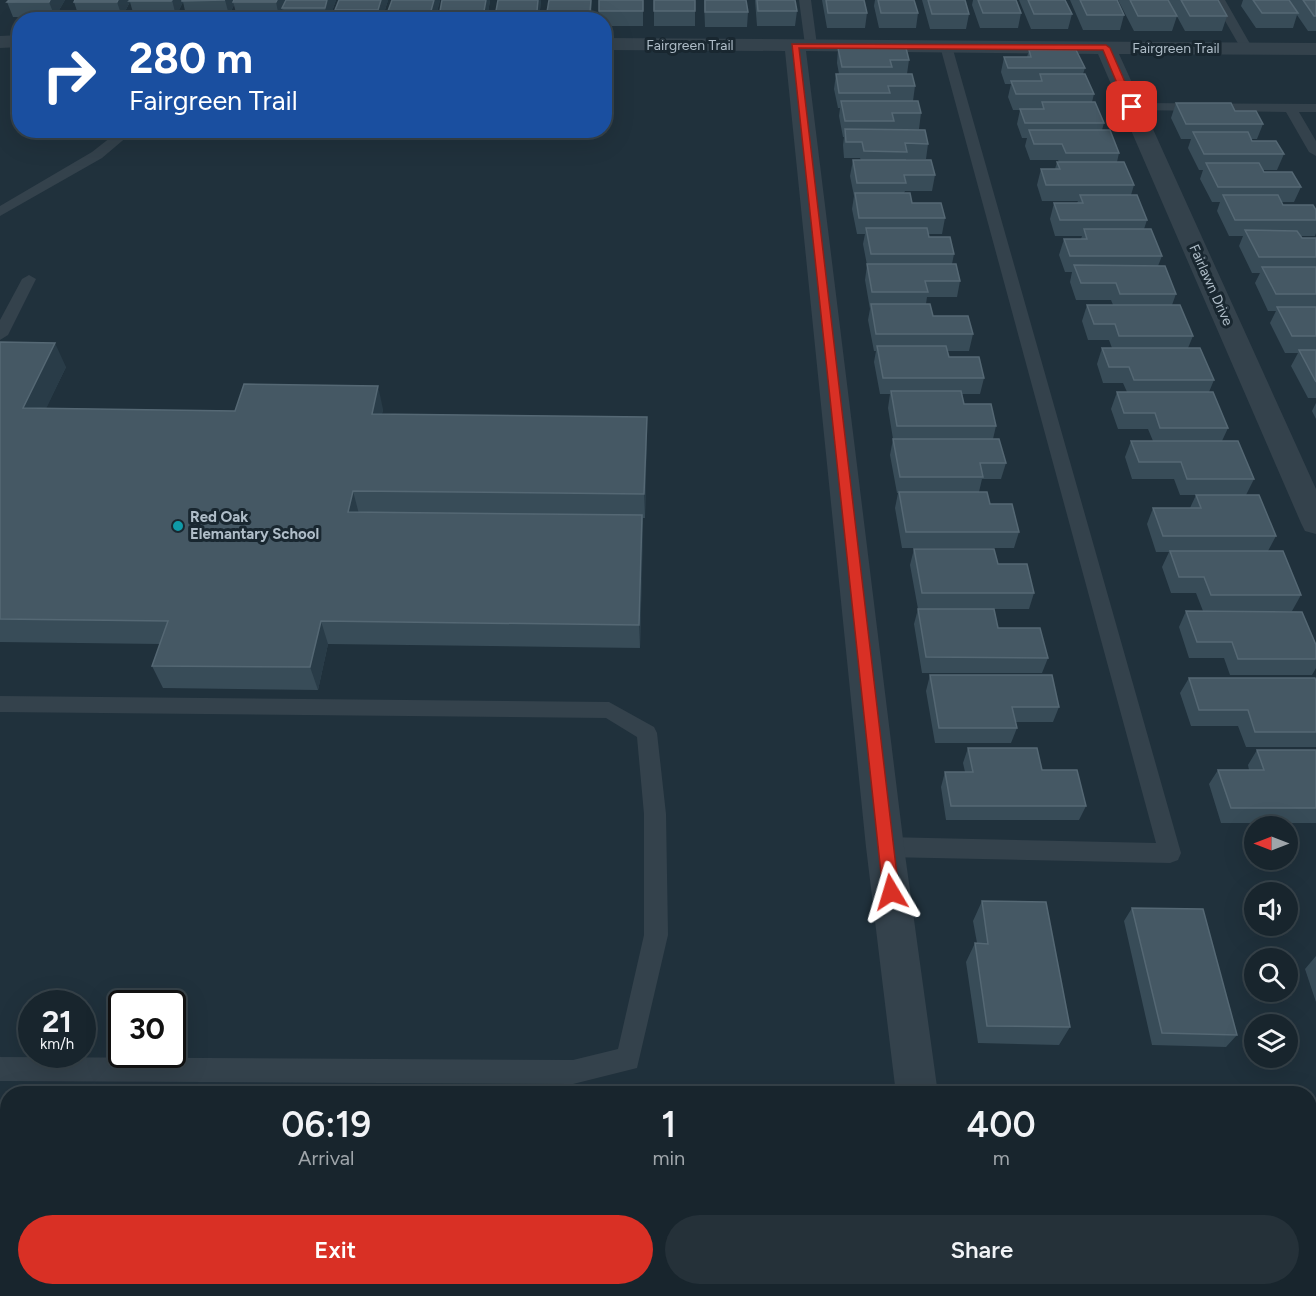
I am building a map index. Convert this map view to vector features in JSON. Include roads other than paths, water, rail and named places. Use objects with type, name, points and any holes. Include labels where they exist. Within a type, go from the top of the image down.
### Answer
[{"type":"street","name":"Fairgreen Trail","points":[[612,44],[1316,49]]},
{"type":"street","points":[[803,45],[885,847],[916,1086]]},
{"type":"street","name":"Fairlawn Drive","points":[[1106,48],[1316,523]]},
{"type":"lane","points":[[803,45],[805,0]]},
{"type":"lane","points":[[1219,0],[1246,48]]},
{"type":"lane","points":[[885,847],[1170,854],[946,46]]},
{"type":"lane","points":[[1132,107],[1316,108]]},
{"type":"lane","points":[[1290,108],[1316,152]]},
{"type":"lane","points":[[0,212],[97,155],[119,138]]},
{"type":"lane","points":[[0,333],[29,279]]},
{"type":"lane","points":[[0,704],[609,710],[647,733],[655,814],[656,935],[628,1059],[573,1072],[0,1069]]},
{"type":"place","name":"Red Oak Elemantary School","points":[[178,526]]}]
